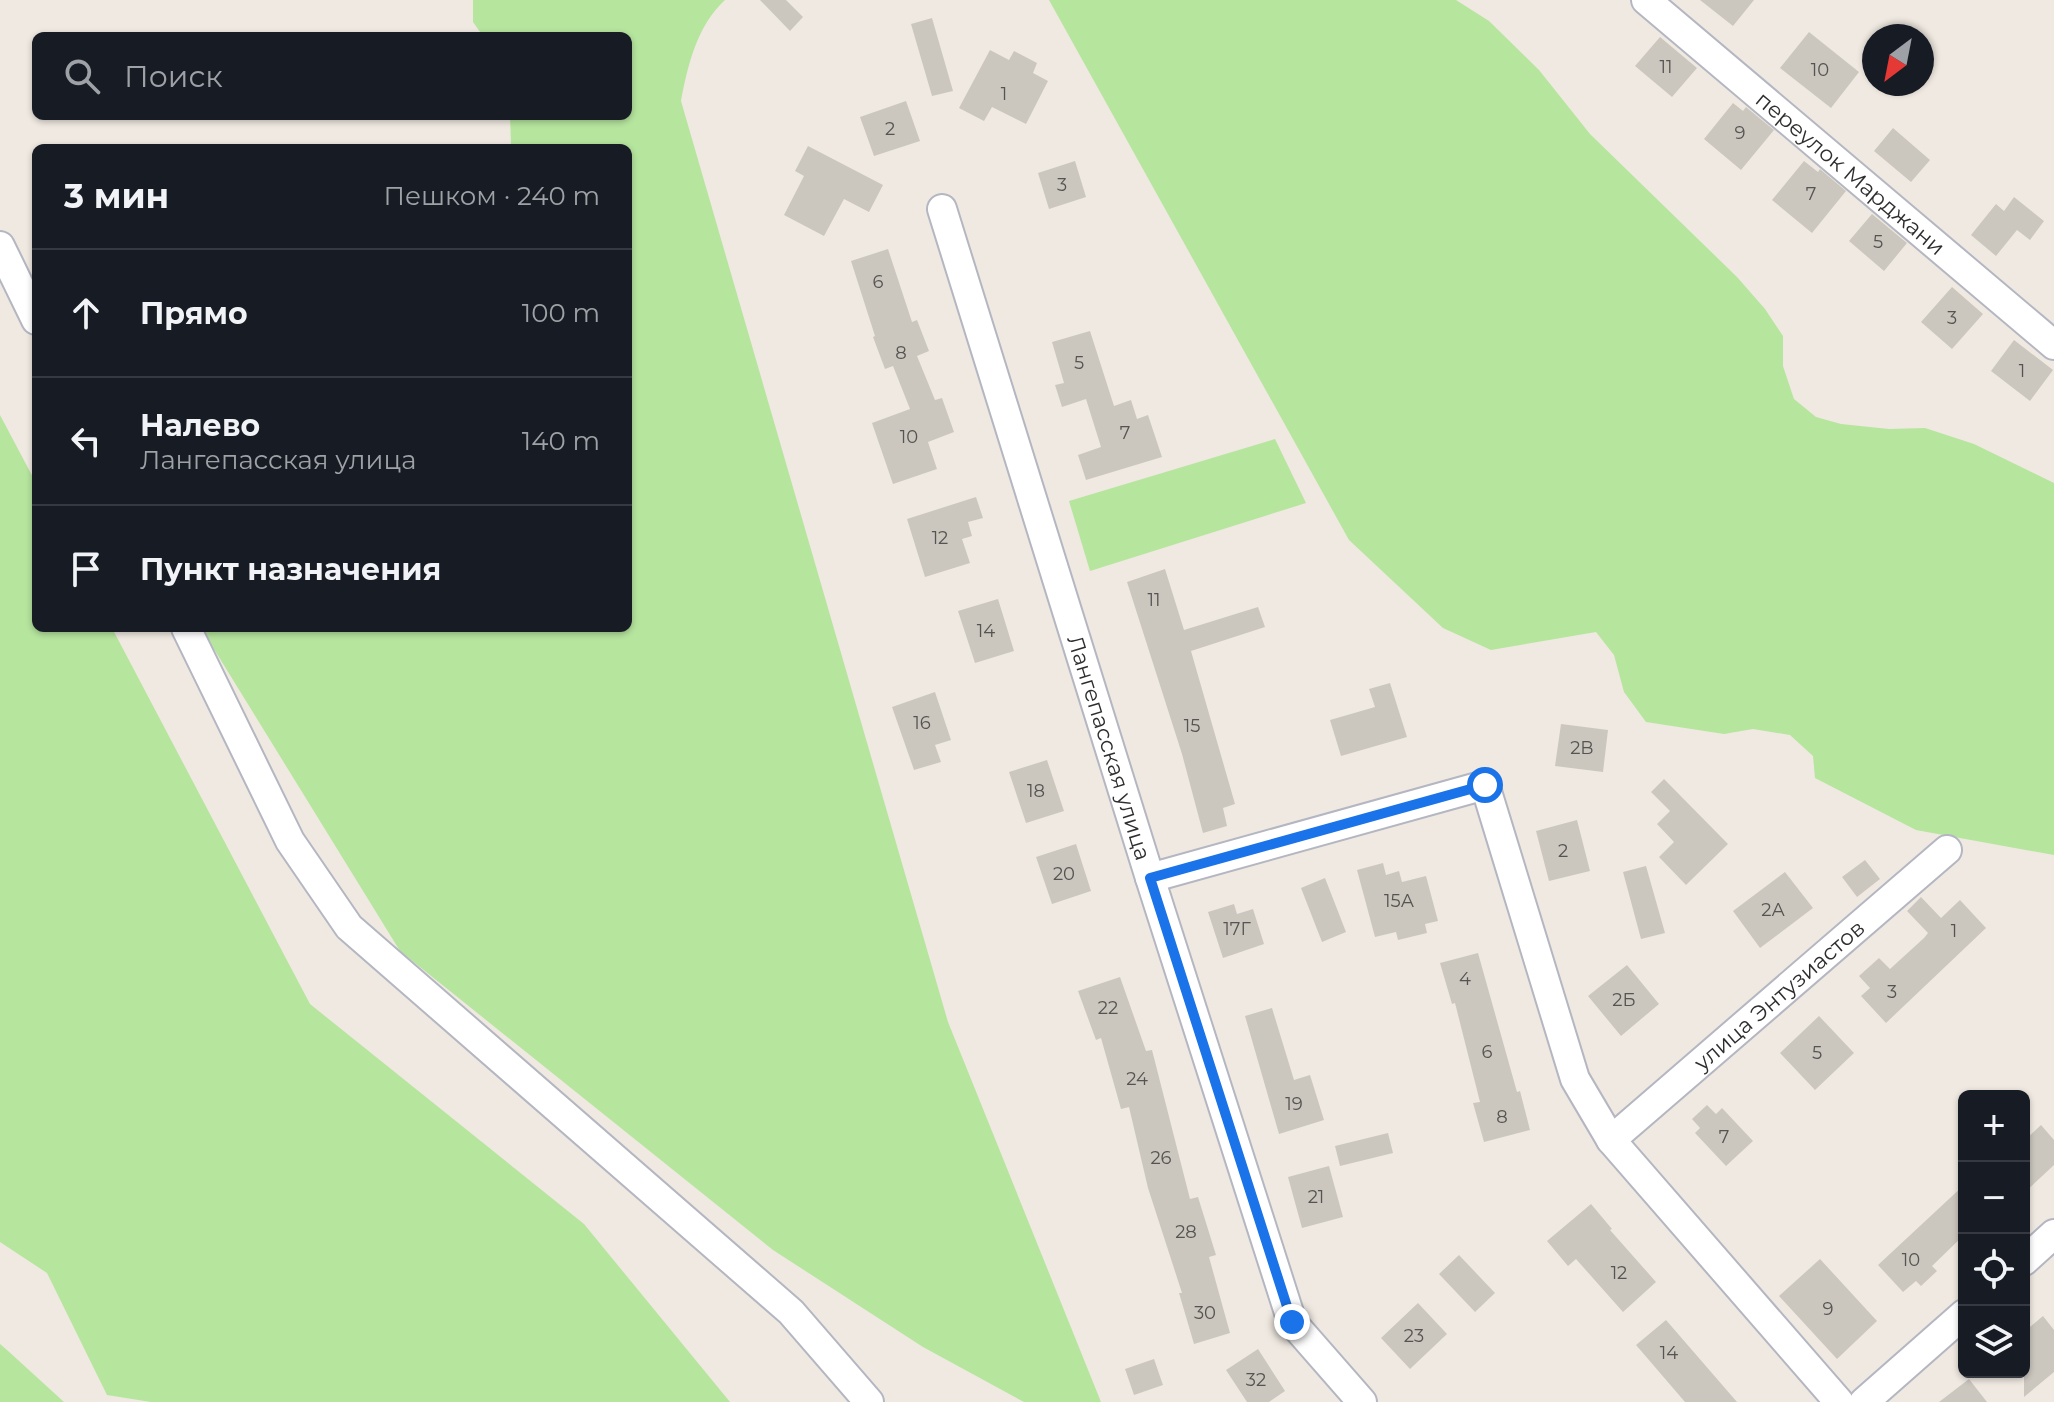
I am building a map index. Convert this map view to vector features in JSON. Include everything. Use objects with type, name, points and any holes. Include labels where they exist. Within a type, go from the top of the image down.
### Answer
[{"type":"street","name":"переулок Марджани","points":[[1646,0],[2054,345]]},
{"type":"street","name":"Лангепасская улица","points":[[942,209],[1292,1322],[1362,1402]]},
{"type":"street","points":[[0,246],[32,312]]},
{"type":"street","points":[[188,632],[290,841],[349,927],[791,1312],[869,1402]]},
{"type":"street","points":[[1150,878],[1485,785],[1575,1079],[1611,1140],[1839,1402]]},
{"type":"street","name":"улица Энтузиастов","points":[[1611,1140],[1947,850]]},
{"type":"street","points":[[2030,1256],[2054,1234]]},
{"type":"street","points":[[1864,1402],[1958,1319]]},
{"type":"green space","points":[[473,0],[725,0],[715,10],[701,34],[681,101],[948,1022],[1101,1402],[1024,1402],[923,1347],[773,1250],[400,951],[203,632],[632,632],[632,144],[511,144],[510,120],[632,120],[632,32],[480,32],[473,22]]},
{"type":"green space","points":[[1049,0],[1456,0],[1489,21],[1539,70],[1590,134],[1737,277],[1765,309],[1783,336],[1783,366],[1794,399],[1816,417],[1841,424],[1889,429],[1925,428],[1974,444],[2054,483],[2054,855],[1916,830],[1815,778],[1813,756],[1790,735],[1753,729],[1724,734],[1646,722],[1624,692],[1614,655],[1596,632],[1491,650],[1443,628],[1349,540]]},
{"type":"green space","points":[[0,415],[32,475],[32,632],[114,632],[310,1004],[584,1224],[730,1402],[151,1402],[107,1395],[47,1273],[0,1242]]},
{"type":"green space","points":[[1275,439],[1306,503],[1090,571],[1069,501]]},
{"type":"green space","points":[[0,1344],[7,1350],[64,1402],[0,1402]]},
{"type":"building","points":[[760,0],[786,0],[803,17],[790,31]]},
{"type":"building","points":[[1700,0],[1754,0],[1733,26]]},
{"type":"building","points":[[932,18],[953,91],[932,96],[911,24]]},
{"type":"building","points":[[1809,32],[1859,72],[1831,108],[1780,68]]},
{"type":"building","points":[[1660,37],[1697,68],[1672,97],[1635,66]]},
{"type":"building","points":[[990,50],[1009,60],[1014,51],[1037,63],[1033,73],[1048,81],[1026,124],[992,107],[984,121],[959,108]]},
{"type":"building","points":[[906,101],[920,141],[874,156],[860,117]]},
{"type":"building","points":[[1733,103],[1743,111],[1746,107],[1774,130],[1741,170],[1704,139]]},
{"type":"building","points":[[1893,128],[1930,160],[1911,182],[1874,151]]},
{"type":"building","points":[[808,146],[883,185],[869,212],[844,199],[824,236],[784,215],[804,176],[795,171]]},
{"type":"building","points":[[1075,161],[1086,197],[1049,209],[1038,173]]},
{"type":"building","points":[[1804,161],[1818,172],[1820,169],[1846,191],[1812,233],[1772,200]]},
{"type":"building","points":[[2014,197],[2044,221],[2030,240],[2017,230],[1996,256],[1971,235],[1996,204],[2004,211]]},
{"type":"building","points":[[1872,214],[1907,243],[1884,271],[1849,241]]},
{"type":"building","points":[[888,249],[912,322],[917,320],[929,351],[917,356],[935,400],[942,398],[954,432],[928,442],[937,469],[893,484],[872,423],[910,409],[893,366],[885,369],[851,261]]},
{"type":"building","points":[[1952,287],[1983,314],[1952,349],[1921,322]]},
{"type":"building","points":[[1090,331],[1114,406],[1131,400],[1137,419],[1148,415],[1162,457],[1086,480],[1078,455],[1101,447],[1086,399],[1062,407],[1055,385],[1064,383],[1052,342]]},
{"type":"building","points":[[2014,340],[2053,370],[2030,401],[1991,371]]},
{"type":"building","points":[[976,497],[983,518],[968,522],[972,536],[962,539],[970,563],[925,577],[907,519]]},
{"type":"building","points":[[1165,569],[1184,630],[1258,607],[1265,627],[1191,651],[1235,804],[1223,808],[1227,826],[1203,833],[1182,754],[1127,582]]},
{"type":"building","points":[[998,599],[1014,651],[975,663],[958,611]]},
{"type":"building","points":[[1390,683],[1407,737],[1341,756],[1330,720],[1375,707],[1369,689]]},
{"type":"building","points":[[935,692],[951,740],[935,745],[941,762],[914,770],[892,707]]},
{"type":"building","points":[[1561,724],[1608,730],[1603,772],[1555,766]]},
{"type":"building","points":[[1047,760],[1064,811],[1026,823],[1009,772]]},
{"type":"building","points":[[1664,779],[1728,844],[1686,885],[1659,857],[1674,842],[1657,824],[1670,811],[1651,792]]},
{"type":"building","points":[[1577,820],[1590,871],[1549,881],[1536,831]]},
{"type":"building","points":[[1076,844],[1091,891],[1052,904],[1036,857]]},
{"type":"building","points":[[1865,860],[1880,879],[1857,897],[1842,877]]},
{"type":"building","points":[[1383,863],[1386,875],[1399,871],[1402,882],[1426,876],[1438,921],[1425,924],[1427,933],[1398,940],[1396,932],[1375,937],[1357,870]]},
{"type":"building","points":[[1646,866],[1665,933],[1641,939],[1623,872]]},
{"type":"building","points":[[1785,872],[1813,908],[1760,948],[1733,911]]},
{"type":"building","points":[[1325,878],[1346,932],[1322,942],[1301,888]]},
{"type":"building","points":[[1921,897],[1941,918],[1960,900],[1986,928],[1886,1023],[1861,996],[1870,988],[1859,976],[1879,958],[1890,969],[1928,933],[1907,911]]},
{"type":"building","points":[[1234,904],[1237,914],[1253,909],[1264,944],[1223,958],[1208,912]]},
{"type":"building","points":[[1478,953],[1530,1130],[1484,1142],[1473,1103],[1480,1102],[1455,1003],[1452,1004],[1440,963]]},
{"type":"building","points":[[1627,965],[1659,1004],[1621,1036],[1588,996]]},
{"type":"building","points":[[1120,977],[1146,1051],[1152,1050],[1190,1199],[1198,1197],[1216,1255],[1209,1257],[1230,1333],[1194,1344],[1179,1293],[1182,1293],[1148,1188],[1129,1107],[1121,1109],[1101,1038],[1096,1040],[1078,991]]},
{"type":"building","points":[[1272,1008],[1294,1080],[1310,1075],[1324,1120],[1279,1134],[1245,1016]]},
{"type":"building","points":[[1819,1016],[1854,1053],[1815,1090],[1780,1053]]},
{"type":"building","points":[[1707,1105],[1716,1114],[1722,1108],[1753,1141],[1726,1166],[1695,1133],[1700,1128],[1692,1119]]},
{"type":"building","points":[[2041,1125],[2054,1140],[2054,1165],[2030,1187],[2030,1162],[2030,1135]]},
{"type":"building","points":[[1388,1133],[1393,1153],[1340,1166],[1335,1146]]},
{"type":"building","points":[[1329,1166],[1343,1217],[1302,1228],[1288,1177]]},
{"type":"building","points":[[1958,1191],[1958,1241],[1932,1266],[1937,1271],[1921,1286],[1916,1281],[1903,1292],[1878,1265]]},
{"type":"building","points":[[1591,1204],[1656,1282],[1623,1312],[1576,1259],[1568,1266],[1547,1241]]},
{"type":"building","points":[[1459,1255],[1495,1293],[1475,1312],[1439,1274]]},
{"type":"building","points":[[1820,1259],[1877,1321],[1837,1359],[1779,1296]]},
{"type":"building","points":[[1418,1303],[1447,1334],[1410,1369],[1381,1338]]},
{"type":"building","points":[[2043,1316],[2054,1330],[2054,1372],[2024,1397],[2024,1378],[2030,1378],[2030,1327]]},
{"type":"building","points":[[1666,1320],[1737,1402],[1685,1402],[1636,1345]]},
{"type":"building","points":[[1258,1349],[1285,1391],[1269,1402],[1247,1402],[1226,1370]]},
{"type":"building","points":[[1154,1359],[1163,1385],[1134,1395],[1125,1369]]},
{"type":"building","points":[[1969,1379],[1987,1402],[1939,1402]]},
{"type":"route","points":[[1292,1322],[1150,878],[1485,785]]}]
